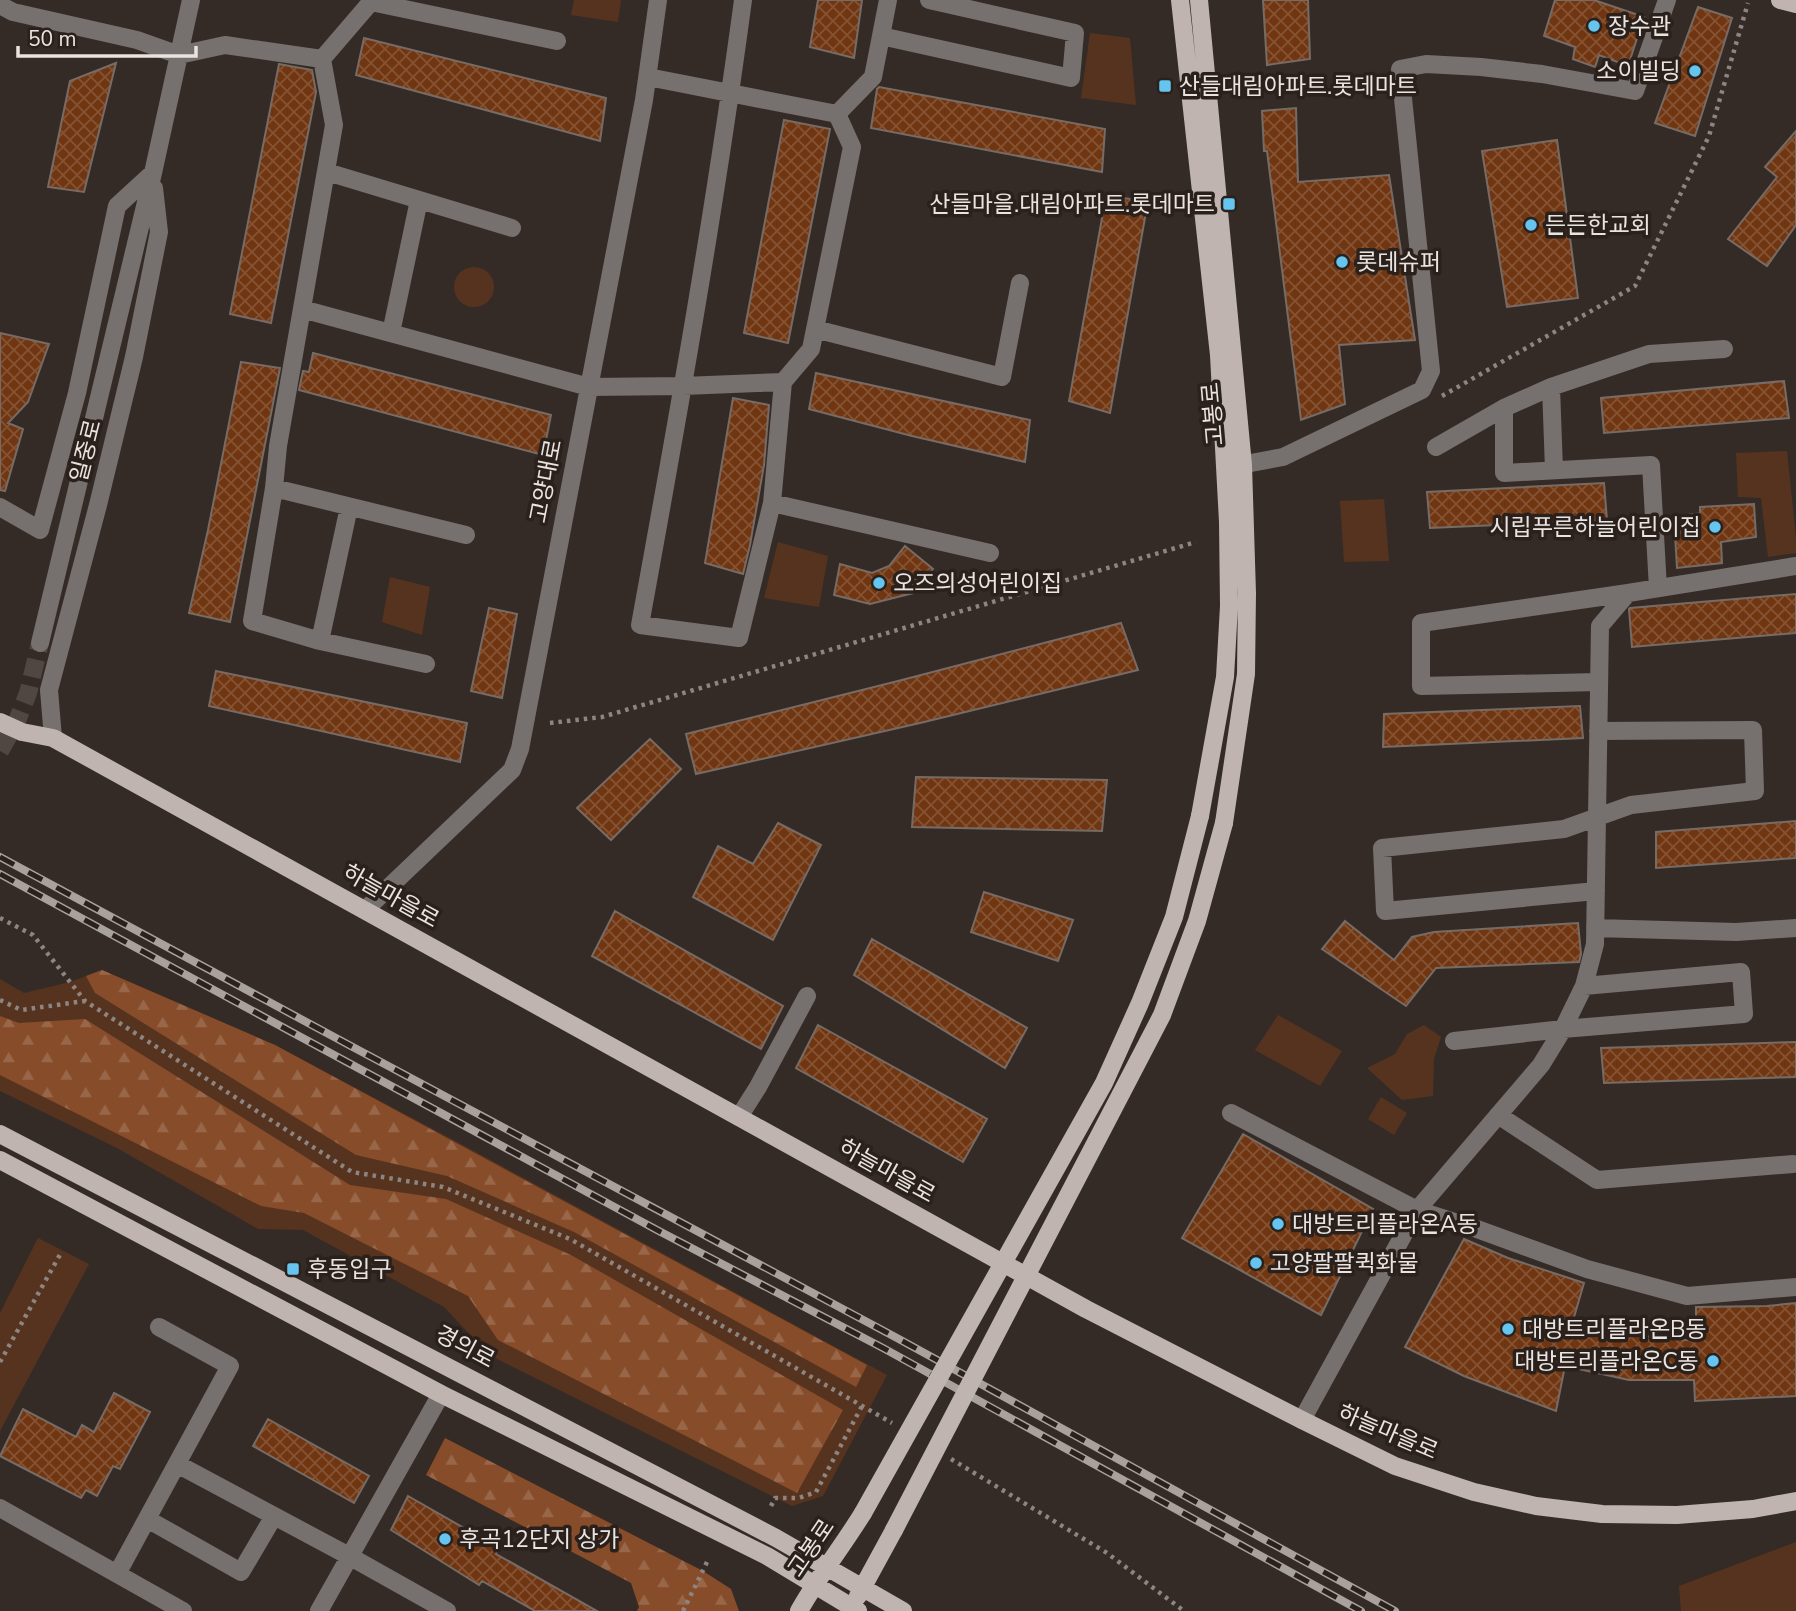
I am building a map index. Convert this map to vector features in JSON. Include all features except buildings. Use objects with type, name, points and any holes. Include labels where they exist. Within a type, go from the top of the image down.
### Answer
[{"type":"main road","name":"고봉로","points":[[799,1611],[814,1584],[863,1514],[1104,1083],[1174,917],[1200,816],[1225,677],[1229,606],[1228,522],[1234,466],[1219,355],[1180,0]]},
{"type":"main road","name":"고봉로","points":[[862,1588],[1162,1015],[1197,921],[1224,822],[1246,674],[1247,593],[1234,466],[1199,0]]},
{"type":"main road","points":[[1780,0],[1796,4]]},
{"type":"main road","name":"하늘마을로","points":[[0,722],[22,732],[53,738],[1086,1309],[1395,1466],[1474,1492],[1536,1506],[1602,1514],[1677,1515],[1753,1509],[1796,1501]]},
{"type":"main road","name":"경의로","points":[[0,1134],[656,1475],[827,1566],[903,1611]]},
{"type":"main road","points":[[0,1160],[441,1394],[767,1556],[853,1610],[862,1588]]},
{"type":"street","name":"일중로","points":[[40,643],[153,173],[191,0]]},
{"type":"street","name":"고양대로","points":[[365,910],[512,770],[520,749],[648,78],[658,0]]},
{"type":"street","points":[[743,0],[683,386],[640,625],[738,638],[772,503],[783,382],[811,349],[852,147],[836,114]]},
{"type":"street","points":[[836,114],[873,77],[888,0]]},
{"type":"street","points":[[881,36],[1071,78],[1075,33],[929,0]]},
{"type":"street","points":[[1234,466],[1283,457],[1422,390],[1431,371],[1400,69],[1426,64],[1481,67],[1542,74],[1634,91],[1667,0]]},
{"type":"street","points":[[322,59],[371,1],[429,7],[557,41]]},
{"type":"street","points":[[0,5],[13,12],[137,40],[179,55],[225,46],[322,59]]},
{"type":"street","points":[[322,59],[334,125],[278,446],[274,488],[252,621],[320,641],[426,664]]},
{"type":"street","points":[[648,78],[836,114]]},
{"type":"street","points":[[327,172],[512,228]]},
{"type":"street","name":"일중로","points":[[0,507],[40,530],[77,393],[117,206],[153,173]]},
{"type":"street","name":"일중로","points":[[53,738],[49,690],[131,370],[159,232],[153,173]]},
{"type":"street","points":[[391,333],[419,200]]},
{"type":"street","points":[[815,329],[1002,377],[1020,283]]},
{"type":"street","points":[[302,310],[589,387],[783,382]]},
{"type":"street","points":[[1436,447],[1504,408],[1551,387],[1649,354],[1724,349]]},
{"type":"street","points":[[1551,387],[1554,470]]},
{"type":"street","points":[[1504,408],[1504,473],[1651,465],[1658,588]]},
{"type":"street","points":[[274,488],[466,535]]},
{"type":"street","points":[[772,503],[990,553]]},
{"type":"street","points":[[320,641],[349,507]]},
{"type":"street","points":[[1598,682],[1421,686],[1421,622],[1796,566]]},
{"type":"street","points":[[1302,1420],[1417,1210],[1541,1065],[1563,1029],[1584,986],[1595,944],[1600,626],[1628,593]]},
{"type":"street","points":[[1596,891],[1385,911],[1382,848],[1563,829],[1631,805],[1755,791],[1753,730],[1598,731]]},
{"type":"street","points":[[1595,928],[1736,932],[1796,928]]},
{"type":"street","points":[[1454,1041],[1744,1014],[1741,972],[1584,986]]},
{"type":"street","points":[[738,1117],[758,1087],[807,996]]},
{"type":"street","points":[[1231,1113],[1417,1210],[1587,1269],[1687,1296],[1796,1287]]},
{"type":"street","points":[[1498,1115],[1597,1180],[1793,1164]]},
{"type":"street","points":[[117,1574],[230,1366],[159,1327]]},
{"type":"street","points":[[318,1611],[441,1394]]},
{"type":"street","points":[[177,1464],[447,1611]]},
{"type":"street","points":[[0,1508],[183,1611]]},
{"type":"street","points":[[147,1519],[241,1572],[274,1516]]},
{"type":"path","points":[[1441,396],[1635,286],[1709,136],[1748,3]]},
{"type":"path","points":[[550,723],[602,717],[1196,542]]},
{"type":"path","points":[[0,918],[33,935],[85,1001],[352,1172],[443,1187],[570,1239],[901,1429]]},
{"type":"path","points":[[0,1000],[21,1010],[85,1001]]},
{"type":"path","points":[[0,1362],[62,1251]]},
{"type":"path","points":[[771,1506],[775,1498],[800,1499],[816,1492],[862,1406]]},
{"type":"path","points":[[947,1457],[1107,1553],[1184,1611]]},
{"type":"path","points":[[683,1611],[708,1562]]},
{"type":"shaded area","points":[[574,0],[621,0],[618,22],[571,15]]},
{"type":"shaded area","points":[[1090,33],[1130,38],[1136,105],[1081,98]]},
{"type":"shaded area","points":[[474,267],[488,273],[494,287],[488,301],[474,307],[460,301],[454,287],[460,273]]},
{"type":"shaded area","points":[[1787,451],[1796,553],[1768,557],[1761,498],[1738,497],[1736,453]]},
{"type":"shaded area","points":[[1384,499],[1389,561],[1344,562],[1340,501]]},
{"type":"shaded area","points":[[778,542],[828,556],[819,607],[764,598]]},
{"type":"shaded area","points":[[390,577],[430,587],[422,635],[382,622]]},
{"type":"shaded area","points":[[102,970],[275,1045],[887,1375],[823,1496],[792,1506],[489,1355],[444,1307],[303,1230],[258,1229],[117,1148],[0,1091],[0,979],[24,993],[70,982]]},
{"type":"shaded area","points":[[1278,1015],[1342,1051],[1320,1086],[1255,1050]]},
{"type":"shaded area","points":[[1424,1025],[1441,1037],[1434,1059],[1433,1096],[1402,1100],[1367,1068],[1395,1054],[1407,1034]]},
{"type":"shaded area","points":[[1381,1097],[1407,1113],[1394,1135],[1368,1119]]},
{"type":"shaded area","points":[[38,1238],[89,1264],[0,1431],[0,1313]]},
{"type":"shaded area","points":[[1796,1542],[1796,1611],[1681,1611],[1679,1586]]},
{"type":"green space","points":[[102,970],[275,1045],[867,1365],[856,1387],[574,1232],[447,1176],[356,1155],[95,993],[86,976]]},
{"type":"green space","points":[[0,1016],[19,1023],[85,1019],[350,1185],[446,1199],[571,1255],[843,1410],[797,1493],[498,1340],[468,1296],[304,1213],[261,1206],[0,1075]]},
{"type":"green space","points":[[445,1438],[703,1571],[731,1589],[739,1611],[637,1611],[639,1607],[631,1583],[426,1475]]},
{"type":"tunnel","points":[[0,751],[17,721],[28,693],[40,643]]},
{"type":"railway","points":[[0,857],[897,1338],[1395,1611]]},
{"type":"railway","points":[[0,874],[657,1230],[883,1348],[1361,1611]]},
{"type":"place","name":"장수관","points":[[1594,26]]},
{"type":"place","name":"소이빌딩","points":[[1695,71]]},
{"type":"place","name":"산들대림아파트.롯데마트","points":[[1165,86]]},
{"type":"place","name":"산들마을.대림아파트.롯데마트","points":[[1229,204]]},
{"type":"place","name":"든든한교회","points":[[1531,225]]},
{"type":"place","name":"롯데슈퍼","points":[[1342,262]]},
{"type":"place","name":"시립푸른하늘어린이집","points":[[1715,527]]},
{"type":"place","name":"오즈의성어린이집","points":[[879,583]]},
{"type":"place","name":"대방트리플라온A동","points":[[1278,1224]]},
{"type":"place","name":"고양팔팔퀵화물","points":[[1256,1263]]},
{"type":"place","name":"후동입구","points":[[293,1269]]},
{"type":"place","name":"대방트리플라온B동","points":[[1508,1329]]},
{"type":"place","name":"대방트리플라온C동","points":[[1713,1361]]},
{"type":"place","name":"후곡12단지 상가","points":[[445,1539]]}]
